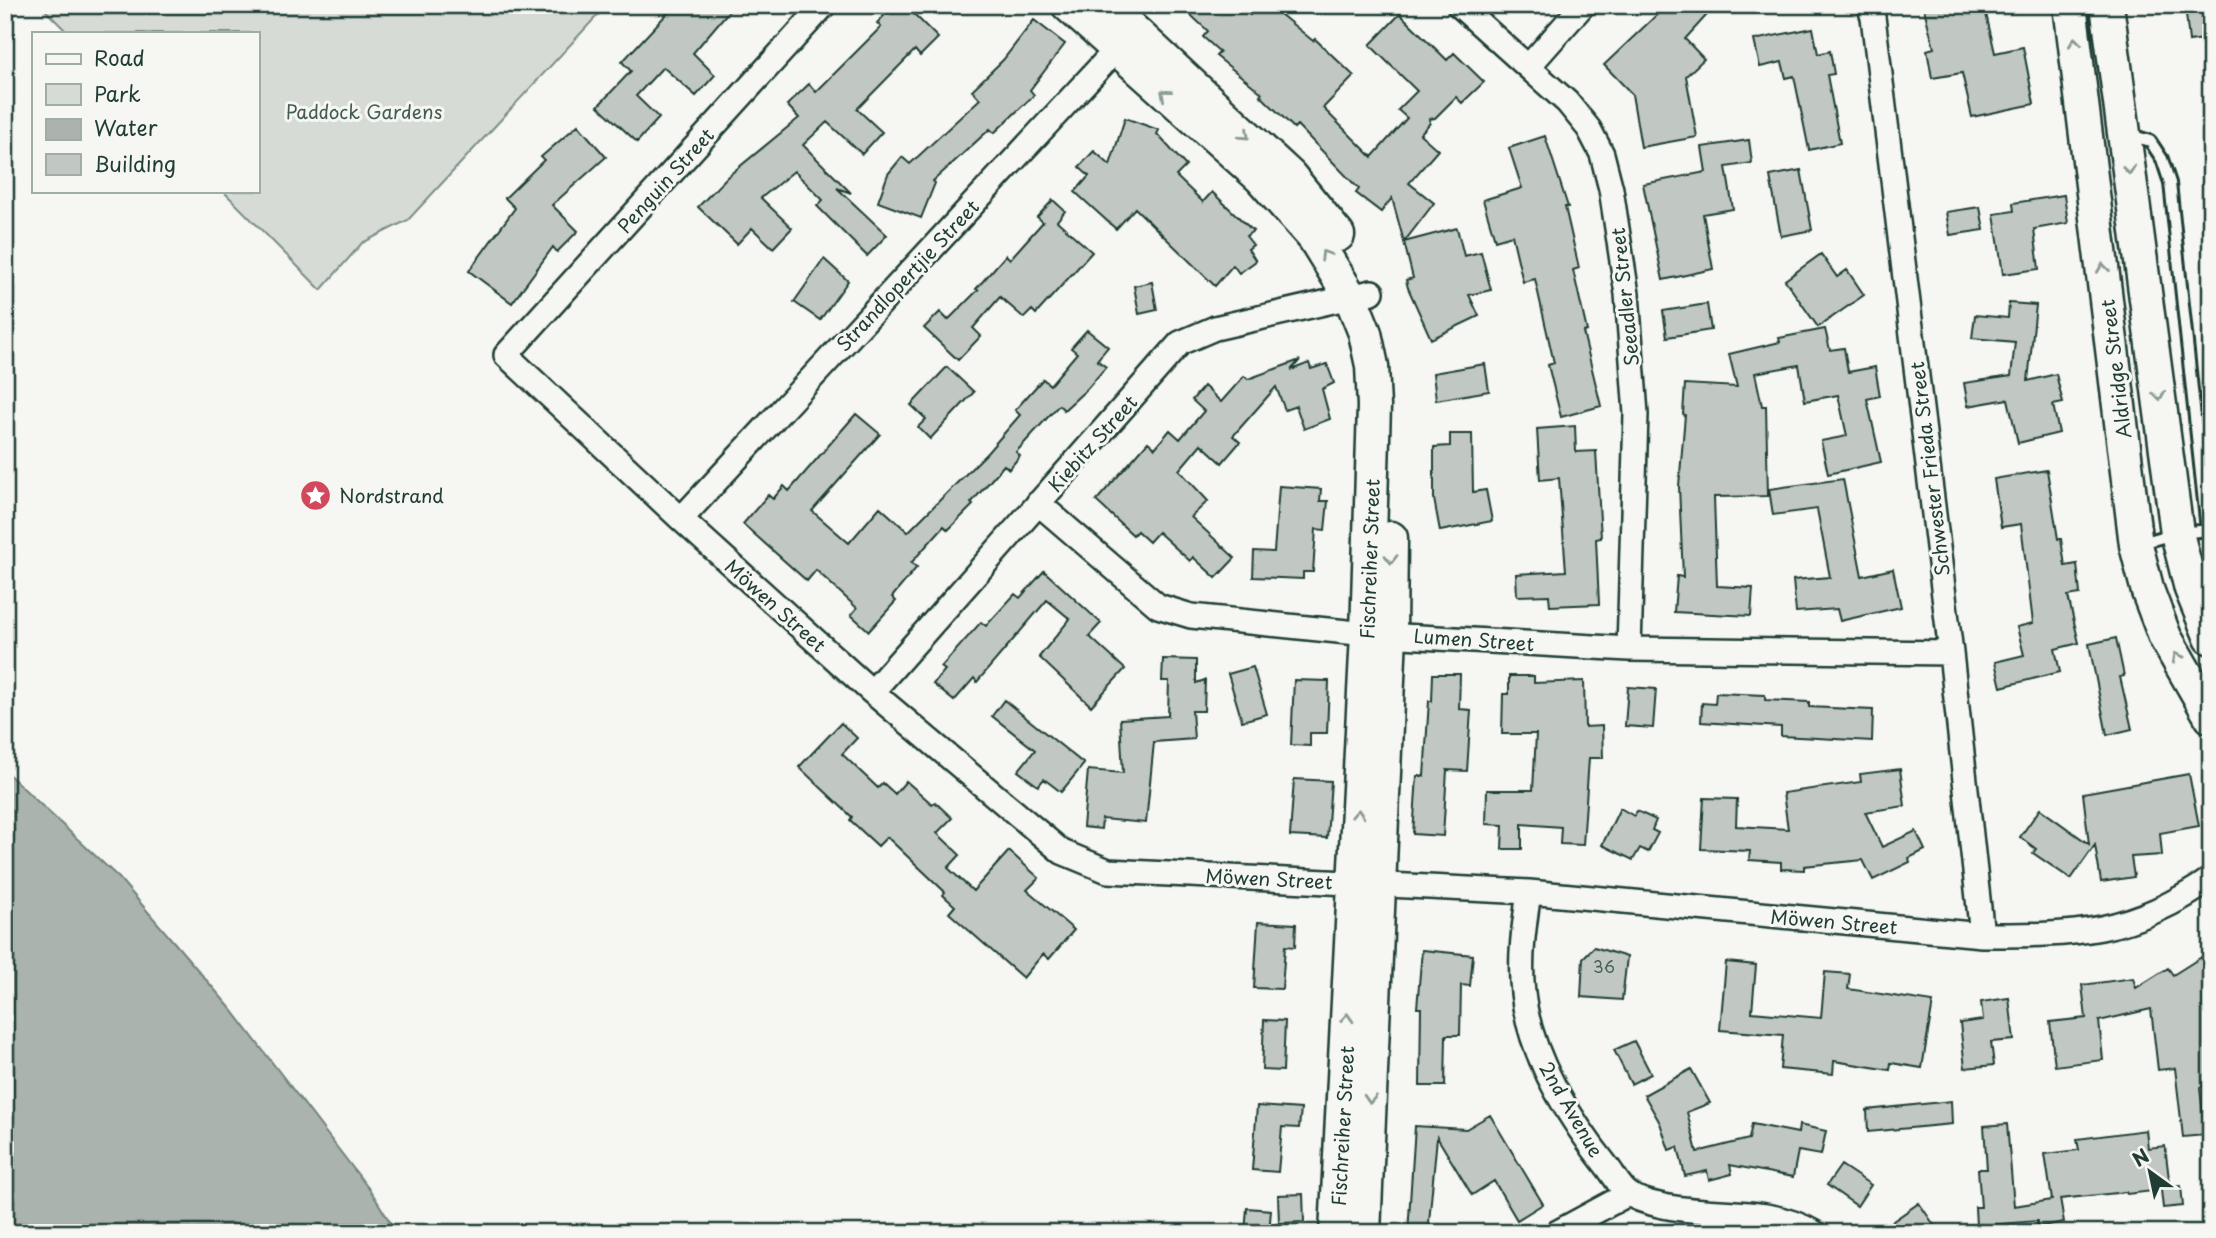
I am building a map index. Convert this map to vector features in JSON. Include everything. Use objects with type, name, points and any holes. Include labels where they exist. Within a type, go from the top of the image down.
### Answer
[{"type":"street","name":"Penguin Street","points":[[506,355],[824,5]]},
{"type":"street","name":"Fischreiher Street","points":[[1068,5],[1125,41],[1260,177],[1361,295],[1372,379],[1379,634],[1367,883],[1364,1233]]},
{"type":"street","name":"Fischreiher Street","points":[[1106,5],[1125,41]]},
{"type":"street","name":"Seeadler Street","points":[[1459,5],[1567,102],[1589,129],[1602,154],[1611,189],[1626,294],[1636,414],[1629,649]]},
{"type":"street","points":[[1528,67],[1583,5]]},
{"type":"street","name":"Schwester Frieda Street","points":[[1869,5],[1874,17],[1951,653],[1982,935]]},
{"type":"street","name":"Aldridge Street","points":[[2070,5],[2136,545],[2148,592],[2165,637],[2211,717]]},
{"type":"street","name":"Aldridge Street","points":[[2107,5],[2124,133],[2198,531],[2190,589],[2211,638]]},
{"type":"street","name":"Strandlopertjie Street","points":[[681,519],[1125,41]]},
{"type":"street","points":[[2087,139],[2124,133]]},
{"type":"street","name":"Kiebitz Street","points":[[872,692],[1180,343],[1215,328],[1361,295]]},
{"type":"street","name":"Möwen Street","points":[[506,355],[681,519],[872,692],[1062,852],[1108,871],[1529,892],[1982,935],[2090,931],[2126,923],[2164,908],[2211,879]]},
{"type":"street","name":"Lumen Street","points":[[1038,503],[1158,606],[1191,617],[1379,634],[1629,649],[1951,653]]},
{"type":"street","name":"Fischreiher Street","points":[[1336,1233],[1367,883]]},
{"type":"street","name":"2nd Avenue","points":[[1529,892],[1521,954],[1523,996],[1535,1042],[1555,1087],[1588,1142],[1629,1194]]},
{"type":"street","points":[[1556,1233],[1629,1194],[1658,1205],[1683,1209],[1739,1211],[1771,1217],[1805,1227],[1815,1233]]},
{"type":"lane","points":[[2136,545],[2198,531]]},
{"type":"green space","name":"Paddock Gardens","points":[[40,5],[607,5],[408,220],[362,243],[321,290],[224,192],[259,192],[259,32],[67,32]]},
{"type":"water","points":[[5,771],[119,878],[232,1010],[372,1193],[397,1233],[5,1233]]},
{"type":"building","points":[[675,5],[734,5],[693,53],[715,75],[696,96],[663,67],[636,96],[659,118],[637,142],[598,106],[631,71],[622,62]]},
{"type":"building","points":[[894,5],[905,5],[938,38],[920,56],[915,50],[857,109],[882,132],[862,154],[827,122],[803,145],[851,193],[837,188],[887,235],[867,256],[817,206],[823,200],[794,171],[761,198],[792,228],[773,248],[752,228],[737,244],[698,207],[727,177],[799,118],[787,105],[809,84],[816,92],[881,27],[877,23]]},
{"type":"building","points":[[1180,5],[1239,5],[1250,15],[1258,5],[1269,5],[1313,41],[1315,39],[1354,76],[1323,108],[1372,157],[1407,118],[1398,110],[1417,91],[1370,45],[1400,14],[1447,60],[1454,53],[1484,82],[1462,103],[1456,97],[1435,118],[1429,119],[1430,123],[1420,134],[1438,150],[1409,183],[1434,203],[1404,242],[1392,198],[1381,212],[1356,193],[1359,189],[1297,125],[1294,128],[1260,95],[1262,93],[1216,56],[1220,52],[1203,37],[1208,31]]},
{"type":"building","points":[[1667,5],[1716,5],[1685,39],[1704,59],[1686,76],[1697,137],[1641,147],[1632,94],[1604,65]]},
{"type":"building","points":[[1941,5],[1984,5],[1995,53],[2023,47],[2034,104],[1972,117],[1962,73],[1932,78],[1927,50],[1934,48],[1924,9]]},
{"type":"building","points":[[2185,5],[2211,5],[2211,38],[2189,41]]},
{"type":"building","points":[[1034,20],[1065,44],[1030,90],[1034,95],[994,133],[990,129],[933,181],[935,183],[921,218],[878,202],[888,174],[902,157],[910,164],[980,99],[972,90],[1003,60]]},
{"type":"building","points":[[1813,28],[1818,54],[1830,51],[1834,74],[1827,75],[1840,143],[1809,150],[1794,76],[1786,78],[1782,62],[1760,67],[1754,40]]},
{"type":"building","points":[[1125,118],[1159,130],[1157,134],[1186,166],[1176,176],[1203,202],[1212,192],[1253,231],[1246,236],[1253,245],[1248,249],[1256,261],[1239,273],[1233,265],[1215,286],[1135,208],[1116,229],[1075,192],[1089,176],[1079,167],[1094,151],[1110,165]]},
{"type":"building","points":[[578,125],[606,157],[552,205],[578,231],[557,252],[553,247],[512,303],[469,271],[515,208],[505,198],[544,160],[541,157]]},
{"type":"building","points":[[1545,136],[1568,207],[1565,207],[1579,268],[1573,270],[1587,331],[1583,332],[1601,406],[1561,417],[1548,365],[1554,363],[1535,279],[1523,282],[1512,235],[1495,240],[1483,200],[1522,188],[1509,148]]},
{"type":"building","points":[[1749,140],[1752,163],[1726,167],[1733,209],[1703,214],[1713,269],[1663,280],[1643,184],[1706,172],[1702,147]]},
{"type":"building","points":[[1801,170],[1812,230],[1781,236],[1770,176]]},
{"type":"building","points":[[2064,195],[2068,223],[2034,229],[2039,269],[2003,274],[1994,214],[2014,211],[2013,203]]},
{"type":"building","points":[[1053,200],[1065,211],[1057,221],[1092,252],[1036,314],[1032,310],[1024,318],[1000,297],[973,328],[981,336],[958,360],[924,328],[940,312],[948,320],[978,290],[976,289],[1006,255],[1010,259],[1043,222],[1037,217]]},
{"type":"building","points":[[1980,207],[1984,230],[1950,235],[1946,212]]},
{"type":"building","points":[[1457,228],[1464,256],[1481,252],[1491,290],[1469,295],[1479,316],[1431,339],[1408,288],[1406,280],[1413,278],[1404,242]]},
{"type":"building","points":[[1821,254],[1837,277],[1847,270],[1864,295],[1818,327],[1785,280]]},
{"type":"building","points":[[824,259],[848,281],[820,320],[794,302]]},
{"type":"building","points":[[1152,282],[1157,310],[1139,314],[1134,286]]},
{"type":"building","points":[[2009,303],[2036,305],[2028,381],[2056,374],[2063,403],[2053,405],[2059,433],[2018,443],[2008,399],[1968,406],[1964,383],[2011,376],[2015,342],[1972,338],[1975,315],[2008,318]]},
{"type":"building","points":[[1707,304],[1711,330],[1667,337],[1663,311]]},
{"type":"building","points":[[1825,329],[1830,350],[1844,348],[1848,372],[1875,367],[1880,396],[1867,399],[1881,462],[1828,474],[1821,441],[1847,436],[1838,395],[1805,401],[1799,365],[1755,373],[1762,406],[1766,406],[1768,496],[1714,497],[1717,586],[1753,588],[1751,616],[1674,612],[1677,576],[1683,577],[1679,486],[1685,384],[1737,387],[1729,354],[1780,342],[1779,338]]},
{"type":"building","points":[[1087,330],[1108,347],[1097,360],[1106,367],[1064,410],[1059,405],[1016,452],[1020,456],[1009,469],[1004,465],[971,503],[973,505],[948,530],[944,526],[911,563],[917,567],[892,597],[896,601],[869,631],[851,615],[857,608],[816,570],[807,581],[743,524],[768,495],[773,499],[784,486],[789,491],[856,414],[880,434],[812,511],[849,543],[880,507],[908,532],[987,453],[1020,415],[1015,410],[1043,379],[1050,385],[1077,353],[1071,348]]},
{"type":"building","points":[[1300,360],[1291,370],[1309,363],[1311,369],[1327,364],[1334,383],[1322,389],[1330,419],[1304,429],[1296,406],[1285,410],[1276,387],[1233,436],[1240,442],[1222,463],[1201,444],[1179,470],[1208,501],[1191,517],[1235,558],[1216,578],[1193,557],[1190,561],[1158,532],[1149,542],[1137,531],[1133,535],[1096,501],[1148,442],[1155,448],[1170,430],[1180,439],[1204,411],[1192,400],[1204,386],[1221,402],[1244,376],[1248,379]]},
{"type":"building","points":[[1485,364],[1489,391],[1436,400],[1433,373]]},
{"type":"building","points":[[947,367],[974,392],[930,439],[918,427],[926,419],[911,405]]},
{"type":"building","points":[[1575,426],[1576,452],[1596,451],[1601,538],[1596,539],[1599,604],[1550,606],[1549,595],[1517,596],[1516,574],[1566,571],[1559,478],[1540,480],[1537,429]]},
{"type":"building","points":[[1450,434],[1472,434],[1473,492],[1486,490],[1492,521],[1440,531],[1434,499],[1434,447],[1450,446]]},
{"type":"building","points":[[2047,470],[2065,566],[2077,564],[2080,594],[2068,596],[2079,643],[2055,649],[2060,672],[2001,687],[1995,662],[2024,655],[2017,627],[2033,623],[2021,524],[2001,527],[1994,479]]},
{"type":"building","points":[[1843,479],[1862,576],[1893,569],[1901,607],[1840,621],[1837,609],[1796,612],[1793,580],[1830,577],[1817,509],[1773,515],[1769,489]]},
{"type":"building","points":[[1279,486],[1321,489],[1320,501],[1328,501],[1325,530],[1316,529],[1313,572],[1303,572],[1303,579],[1253,577],[1254,551],[1274,552]]},
{"type":"building","points":[[1044,571],[1101,623],[1089,636],[1125,669],[1091,706],[1039,657],[1070,619],[1047,600],[977,682],[974,678],[954,701],[933,684],[945,670],[941,667],[981,622],[986,626],[1015,594],[1020,598]]},
{"type":"building","points":[[2116,638],[2124,676],[2120,677],[2132,729],[2107,735],[2089,644]]},
{"type":"building","points":[[1163,659],[1196,660],[1196,683],[1205,680],[1204,711],[1192,711],[1194,739],[1154,742],[1146,823],[1102,819],[1101,829],[1083,827],[1088,770],[1123,773],[1120,719],[1168,716],[1169,681],[1162,681]]},
{"type":"building","points":[[1253,667],[1267,714],[1242,721],[1228,674]]},
{"type":"building","points":[[1433,674],[1460,674],[1459,709],[1471,710],[1467,771],[1447,770],[1443,836],[1413,834],[1417,776],[1424,776]]},
{"type":"building","points":[[1509,676],[1534,676],[1534,683],[1584,681],[1585,727],[1602,726],[1603,758],[1589,758],[1583,845],[1560,844],[1561,827],[1522,824],[1522,849],[1502,849],[1503,825],[1486,824],[1487,790],[1533,790],[1536,734],[1502,734],[1503,694],[1509,694]]},
{"type":"building","points":[[1294,680],[1329,681],[1327,733],[1310,733],[1310,746],[1291,745]]},
{"type":"building","points":[[1628,687],[1656,689],[1653,728],[1625,726]]},
{"type":"building","points":[[1716,693],[1765,695],[1765,700],[1809,702],[1809,707],[1873,710],[1872,741],[1781,736],[1781,727],[1701,722],[1702,703],[1715,704]]},
{"type":"building","points":[[1004,700],[1084,764],[1061,792],[1044,779],[1038,786],[1018,771],[1035,750],[992,716]]},
{"type":"building","points":[[841,723],[857,738],[842,754],[878,788],[883,783],[895,794],[906,781],[952,818],[937,833],[960,855],[948,868],[973,891],[1009,851],[1039,878],[1027,890],[1074,930],[1049,959],[1043,954],[1023,978],[949,913],[955,906],[943,895],[945,892],[887,837],[878,846],[850,820],[852,817],[799,767]]},
{"type":"building","points":[[1900,769],[1905,806],[1865,812],[1882,847],[1916,831],[1925,850],[1909,858],[1910,862],[1873,880],[1863,860],[1804,866],[1804,870],[1781,869],[1781,862],[1749,860],[1750,851],[1701,849],[1704,798],[1737,799],[1736,826],[1788,829],[1783,793],[1861,782],[1860,774]]},
{"type":"building","points":[[2189,774],[2199,826],[2160,833],[2162,855],[2131,857],[2134,877],[2101,882],[2095,845],[2071,879],[2033,853],[2036,849],[2020,837],[2040,809],[2089,844],[2083,793]]},
{"type":"building","points":[[1294,779],[1331,781],[1327,838],[1290,836]]},
{"type":"building","points":[[1620,808],[1634,816],[1637,811],[1656,820],[1652,830],[1658,833],[1648,852],[1640,848],[1633,860],[1602,845]]},
{"type":"building","points":[[1258,922],[1296,924],[1295,947],[1285,946],[1282,989],[1254,988]]},
{"type":"building","points":[[1594,947],[1627,957],[1622,1000],[1581,997],[1583,958]]},
{"type":"building","points":[[1422,950],[1473,955],[1470,986],[1461,985],[1460,1035],[1446,1035],[1445,1086],[1420,1086],[1421,1008],[1417,1008]]},
{"type":"building","points":[[2211,951],[2211,1085],[2200,1087],[2205,1135],[2183,1137],[2175,1068],[2158,1070],[2151,1009],[2099,1021],[2103,1060],[2055,1066],[2050,1022],[2086,1018],[2082,985],[2133,978],[2136,988],[2168,968],[2173,975]]},
{"type":"building","points":[[1726,962],[1756,965],[1752,1012],[1821,1018],[1825,972],[1850,974],[1848,989],[1933,1002],[1922,1068],[1891,1063],[1890,1070],[1834,1061],[1833,1074],[1780,1069],[1783,1035],[1720,1030]]},
{"type":"building","points":[[2009,998],[2014,1040],[1991,1042],[1994,1065],[1965,1068],[1960,1023],[1983,1020],[1981,1002]]},
{"type":"building","points":[[1264,1020],[1285,1021],[1283,1071],[1262,1070]]},
{"type":"building","points":[[1634,1041],[1651,1074],[1631,1084],[1614,1050]]},
{"type":"building","points":[[1691,1069],[1710,1103],[1687,1112],[1697,1152],[1749,1139],[1752,1124],[1798,1133],[1799,1125],[1826,1131],[1821,1155],[1798,1151],[1793,1177],[1730,1165],[1732,1174],[1709,1180],[1707,1171],[1685,1176],[1678,1147],[1669,1150],[1660,1123],[1644,1095]]},
{"type":"building","points":[[1951,1101],[1952,1124],[1868,1132],[1867,1110]]},
{"type":"building","points":[[1257,1106],[1301,1109],[1299,1128],[1282,1127],[1278,1172],[1252,1170]]},
{"type":"building","points":[[1490,1115],[1543,1204],[1517,1220],[1494,1181],[1472,1195],[1437,1137],[1428,1233],[1408,1233],[1415,1126],[1466,1129]]},
{"type":"building","points":[[2007,1124],[2014,1206],[2052,1200],[2045,1154],[2079,1150],[2077,1139],[2146,1130],[2148,1148],[2165,1146],[2170,1187],[2181,1186],[2183,1206],[2163,1208],[2161,1190],[2126,1192],[2060,1199],[2064,1222],[2037,1227],[2037,1221],[1976,1226],[1975,1207],[1981,1207],[1978,1169],[1987,1169],[1984,1126]]},
{"type":"building","points":[[1841,1165],[1871,1185],[1857,1206],[1827,1185]]},
{"type":"building","points":[[1303,1194],[1304,1222],[1279,1223],[1278,1195]]},
{"type":"building","points":[[1919,1203],[1934,1225],[1924,1233],[1876,1233]]},
{"type":"building","points":[[1247,1208],[1271,1210],[1269,1233],[1245,1233]]},
{"type":"place","name":"Nordstrand","points":[[316,495]]}]
